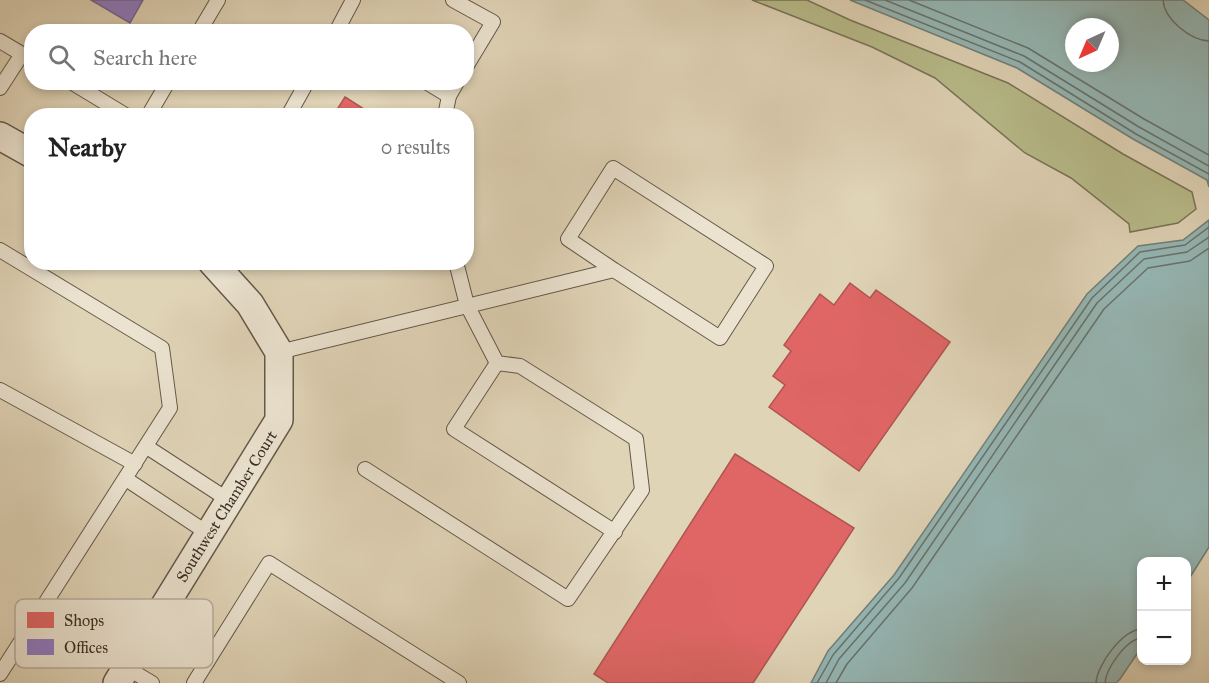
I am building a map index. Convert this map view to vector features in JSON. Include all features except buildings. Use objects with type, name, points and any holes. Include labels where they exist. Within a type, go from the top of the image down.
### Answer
[{"type":"street","points":[[0,136],[24,150]]},
{"type":"street","points":[[219,270],[250,304],[279,352]]},
{"type":"street","name":"Southwest Chamber Court","points":[[169,599],[279,420],[279,352]]},
{"type":"lane","points":[[204,24],[218,0]]},
{"type":"lane","points":[[340,24],[353,0]]},
{"type":"lane","points":[[453,0],[493,22],[474,54]]},
{"type":"lane","points":[[0,42],[24,55]]},
{"type":"lane","points":[[0,88],[24,60]]},
{"type":"lane","points":[[84,90],[115,108]]},
{"type":"lane","points":[[153,108],[163,90]]},
{"type":"lane","points":[[292,108],[303,90]]},
{"type":"lane","points":[[439,90],[449,96]]},
{"type":"lane","points":[[447,108],[452,90]]},
{"type":"lane","points":[[279,352],[614,270],[720,338],[766,266],[613,168],[568,239],[614,270]]},
{"type":"lane","points":[[0,250],[24,265]]},
{"type":"lane","points":[[33,270],[162,348],[170,408],[48,599]]},
{"type":"lane","points":[[458,270],[467,305],[496,363]]},
{"type":"lane","points":[[365,469],[568,599],[642,490],[636,439],[520,366],[496,363]]},
{"type":"lane","points":[[496,363],[453,429],[615,531]]},
{"type":"lane","points":[[0,390],[135,464]]},
{"type":"lane","points":[[147,447],[230,501]]},
{"type":"lane","points":[[126,478],[209,534]]},
{"type":"lane","points":[[213,652],[269,563],[459,683]]},
{"type":"lane","points":[[0,674],[15,651]]},
{"type":"lane","points":[[194,683],[203,668]]},
{"type":"lane","points":[[122,675],[152,683]]},
{"type":"green space","points":[[752,0],[807,0],[850,20],[1008,83],[1123,154],[1192,192],[1196,209],[1178,223],[1130,232],[1129,224],[1071,178],[1025,153],[935,78],[872,47]]},
{"type":"water","points":[[850,0],[1183,0],[1209,20],[1209,187],[1207,180],[1133,139],[1017,68]]},
{"type":"water","points":[[1209,220],[1209,547],[1191,576],[1191,557],[1137,557],[1137,654],[1120,679],[1116,683],[811,683],[828,651],[894,575],[1087,294],[1138,246],[1183,240]]}]
